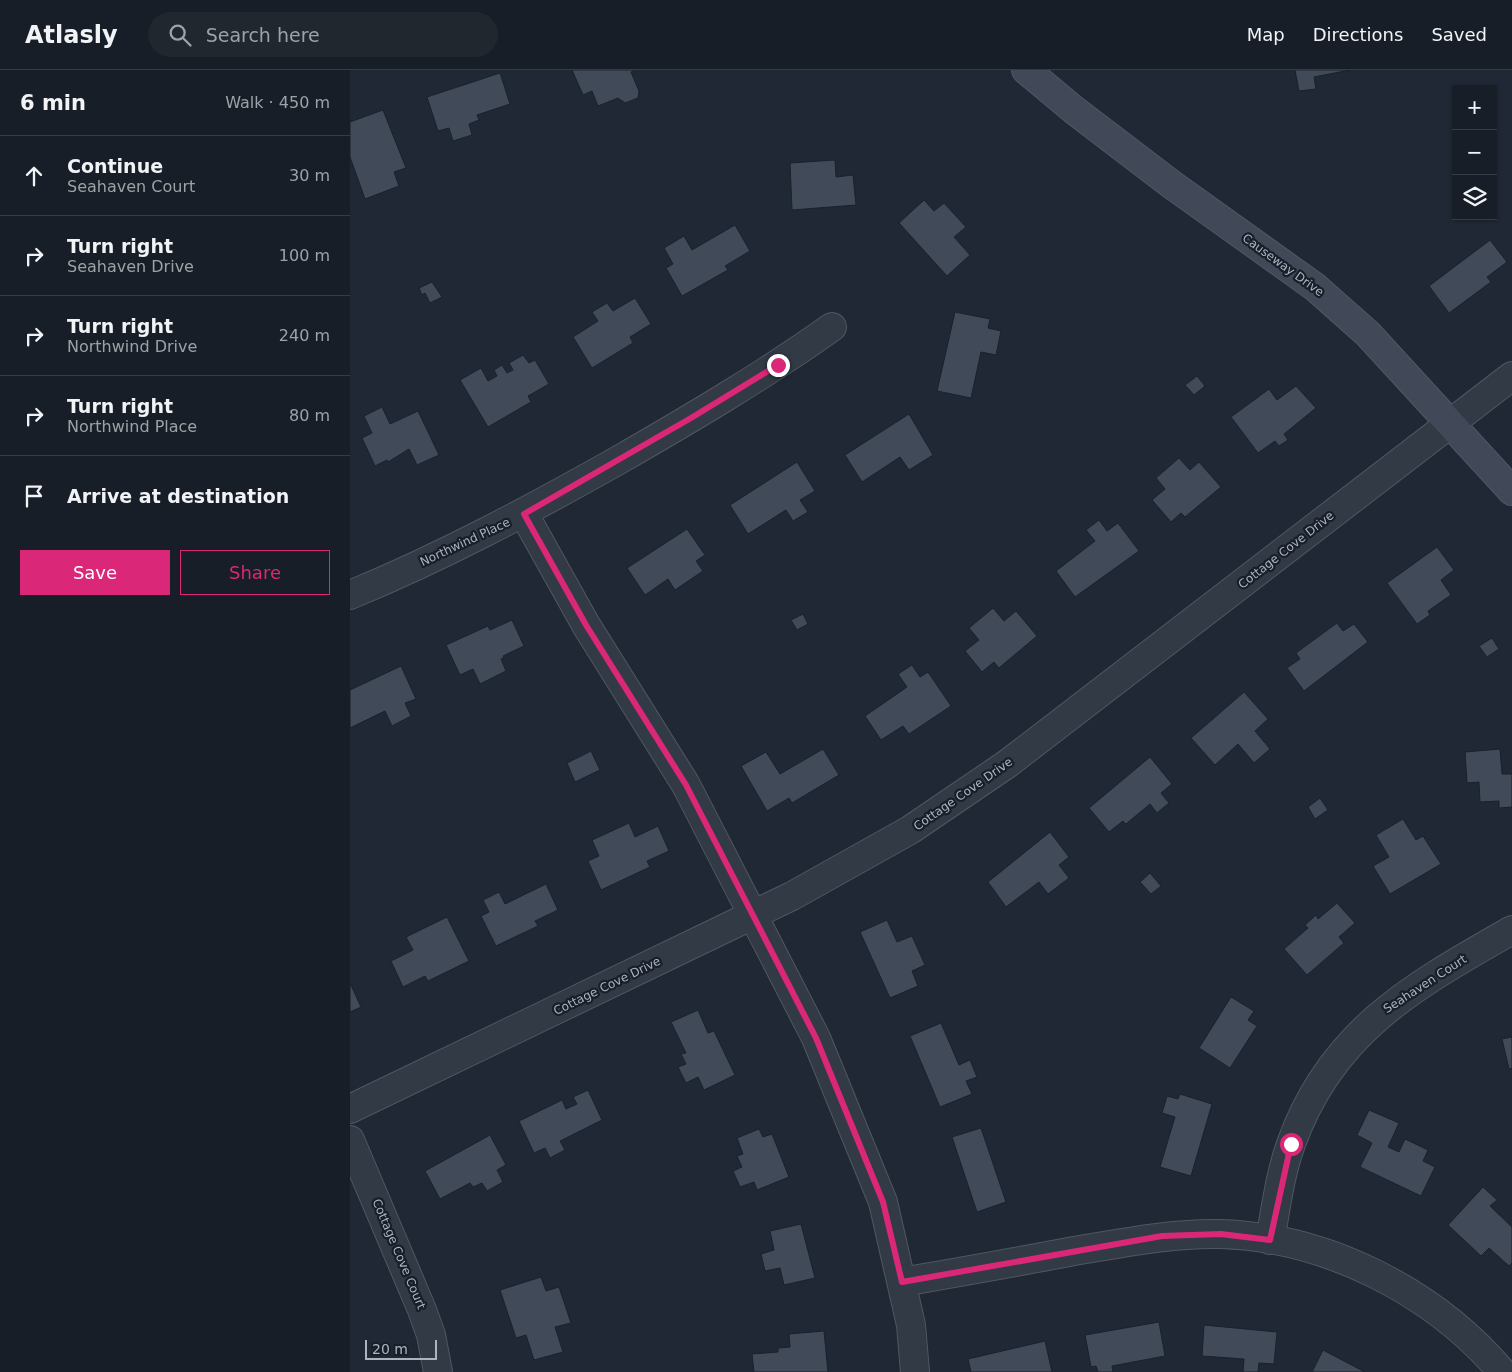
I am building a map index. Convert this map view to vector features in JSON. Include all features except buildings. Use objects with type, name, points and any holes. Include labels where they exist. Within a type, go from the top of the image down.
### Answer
[{"type":"street","name":"Causeway Drive","points":[[1026,70],[1074,110],[1171,184],[1315,287],[1368,334],[1452,423],[1512,491]]},
{"type":"street","name":"Northwind Place","points":[[350,595],[524,514],[691,418],[778,365],[832,327]]},
{"type":"street","name":"Cottage Cove Drive","points":[[350,1109],[754,914],[855,863],[910,830],[968,792],[1512,376]]},
{"type":"street","points":[[524,514],[586,625],[686,785],[754,914],[816,1038],[883,1202],[911,1325],[915,1372]]},
{"type":"street","name":"Seahaven Court","points":[[1270,1240],[1291,1144],[1318,1085],[1338,1056],[1386,1008],[1416,987],[1512,930]]},
{"type":"street","name":"Cottage Cove Court","points":[[350,1140],[422,1310],[431,1335],[438,1372]]},
{"type":"street","points":[[902,1282],[1162,1236],[1221,1234],[1270,1240],[1335,1257],[1389,1281],[1451,1322],[1502,1372]]},
{"type":"route","points":[[778,365],[691,418],[524,514],[586,625],[686,785],[754,914],[816,1038],[883,1202],[902,1282],[1162,1236],[1221,1234],[1270,1240],[1279,1191],[1291,1144]]}]
